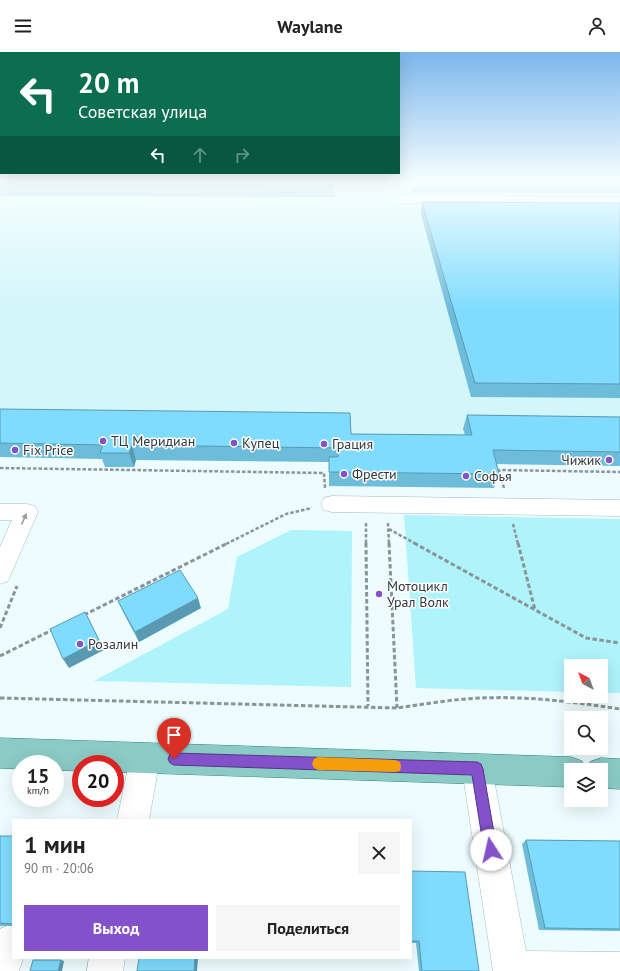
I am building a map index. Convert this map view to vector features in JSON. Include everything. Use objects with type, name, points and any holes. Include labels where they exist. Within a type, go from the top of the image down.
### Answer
[{"type":"main road","points":[[0,753],[564,772]]},
{"type":"main road","points":[[608,773],[620,774]]},
{"type":"lane","points":[[332,504],[620,508]]},
{"type":"lane","points":[[0,512],[27,512],[10,577]]},
{"type":"lane","points":[[133,819],[144,758]]},
{"type":"lane","points":[[477,769],[511,970],[620,970]]},
{"type":"lane","points":[[1,971],[9,943],[12,943]]},
{"type":"lane","points":[[105,971],[107,959]]},
{"type":"path","points":[[0,468],[324,473],[324,486],[332,504],[286,514],[79,617]]},
{"type":"path","points":[[535,610],[499,470],[620,472]]},
{"type":"path","points":[[365,504],[368,706]]},
{"type":"path","points":[[387,505],[397,708]]},
{"type":"path","points":[[389,529],[586,638],[620,643]]},
{"type":"path","points":[[0,628],[10,577]]},
{"type":"path","points":[[0,656],[57,628]]},
{"type":"path","points":[[0,698],[368,706],[397,708],[462,699],[518,697],[576,701],[620,709]]},
{"type":"shaded area","points":[[0,225],[620,225],[620,431],[471,464],[0,423]]},
{"type":"shaded area","points":[[404,515],[620,519],[620,693],[608,693],[608,659],[564,659],[564,692],[416,688]]},
{"type":"shaded area","points":[[291,530],[352,531],[351,687],[94,681],[228,609],[237,557]]},
{"type":"building","points":[[429,225],[620,225],[620,384],[475,383]]},
{"type":"building","points":[[0,409],[350,413],[351,434],[472,435],[467,415],[620,417],[620,452],[493,450],[499,474],[329,472],[329,457],[338,457],[338,448],[132,445],[129,453],[100,453],[103,445],[0,443]]},
{"type":"building","points":[[180,570],[198,598],[135,632],[118,601]]},
{"type":"building","points":[[85,612],[99,640],[63,659],[50,629]]},
{"type":"building","points":[[0,836],[12,836],[12,924],[0,923]]},
{"type":"building","points":[[526,840],[620,841],[620,929],[545,928]]},
{"type":"building","points":[[412,871],[465,872],[479,971],[422,971],[419,941],[412,941]]},
{"type":"building","points":[[139,959],[195,959],[194,971],[137,971]]},
{"type":"building","points":[[33,960],[61,960],[58,971],[30,971]]},
{"type":"slow traffic","points":[[318,764],[395,766]]},
{"type":"place","name":"ТЦ Меридиан","points":[[103,441]]},
{"type":"place","name":"Купец","points":[[234,443]]},
{"type":"place","name":"Грация","points":[[324,444]]},
{"type":"place","name":"Fix Price","points":[[15,450]]},
{"type":"place","name":"Чижик","points":[[609,460]]},
{"type":"place","name":"Фрести","points":[[344,474]]},
{"type":"place","name":"Софья","points":[[466,476]]},
{"type":"place","name":"Мотоцикл Урал Волк","points":[[379,594]]},
{"type":"place","name":"Розалин","points":[[80,644]]},
{"type":"route","points":[[174,759],[477,769],[491,850]]}]
